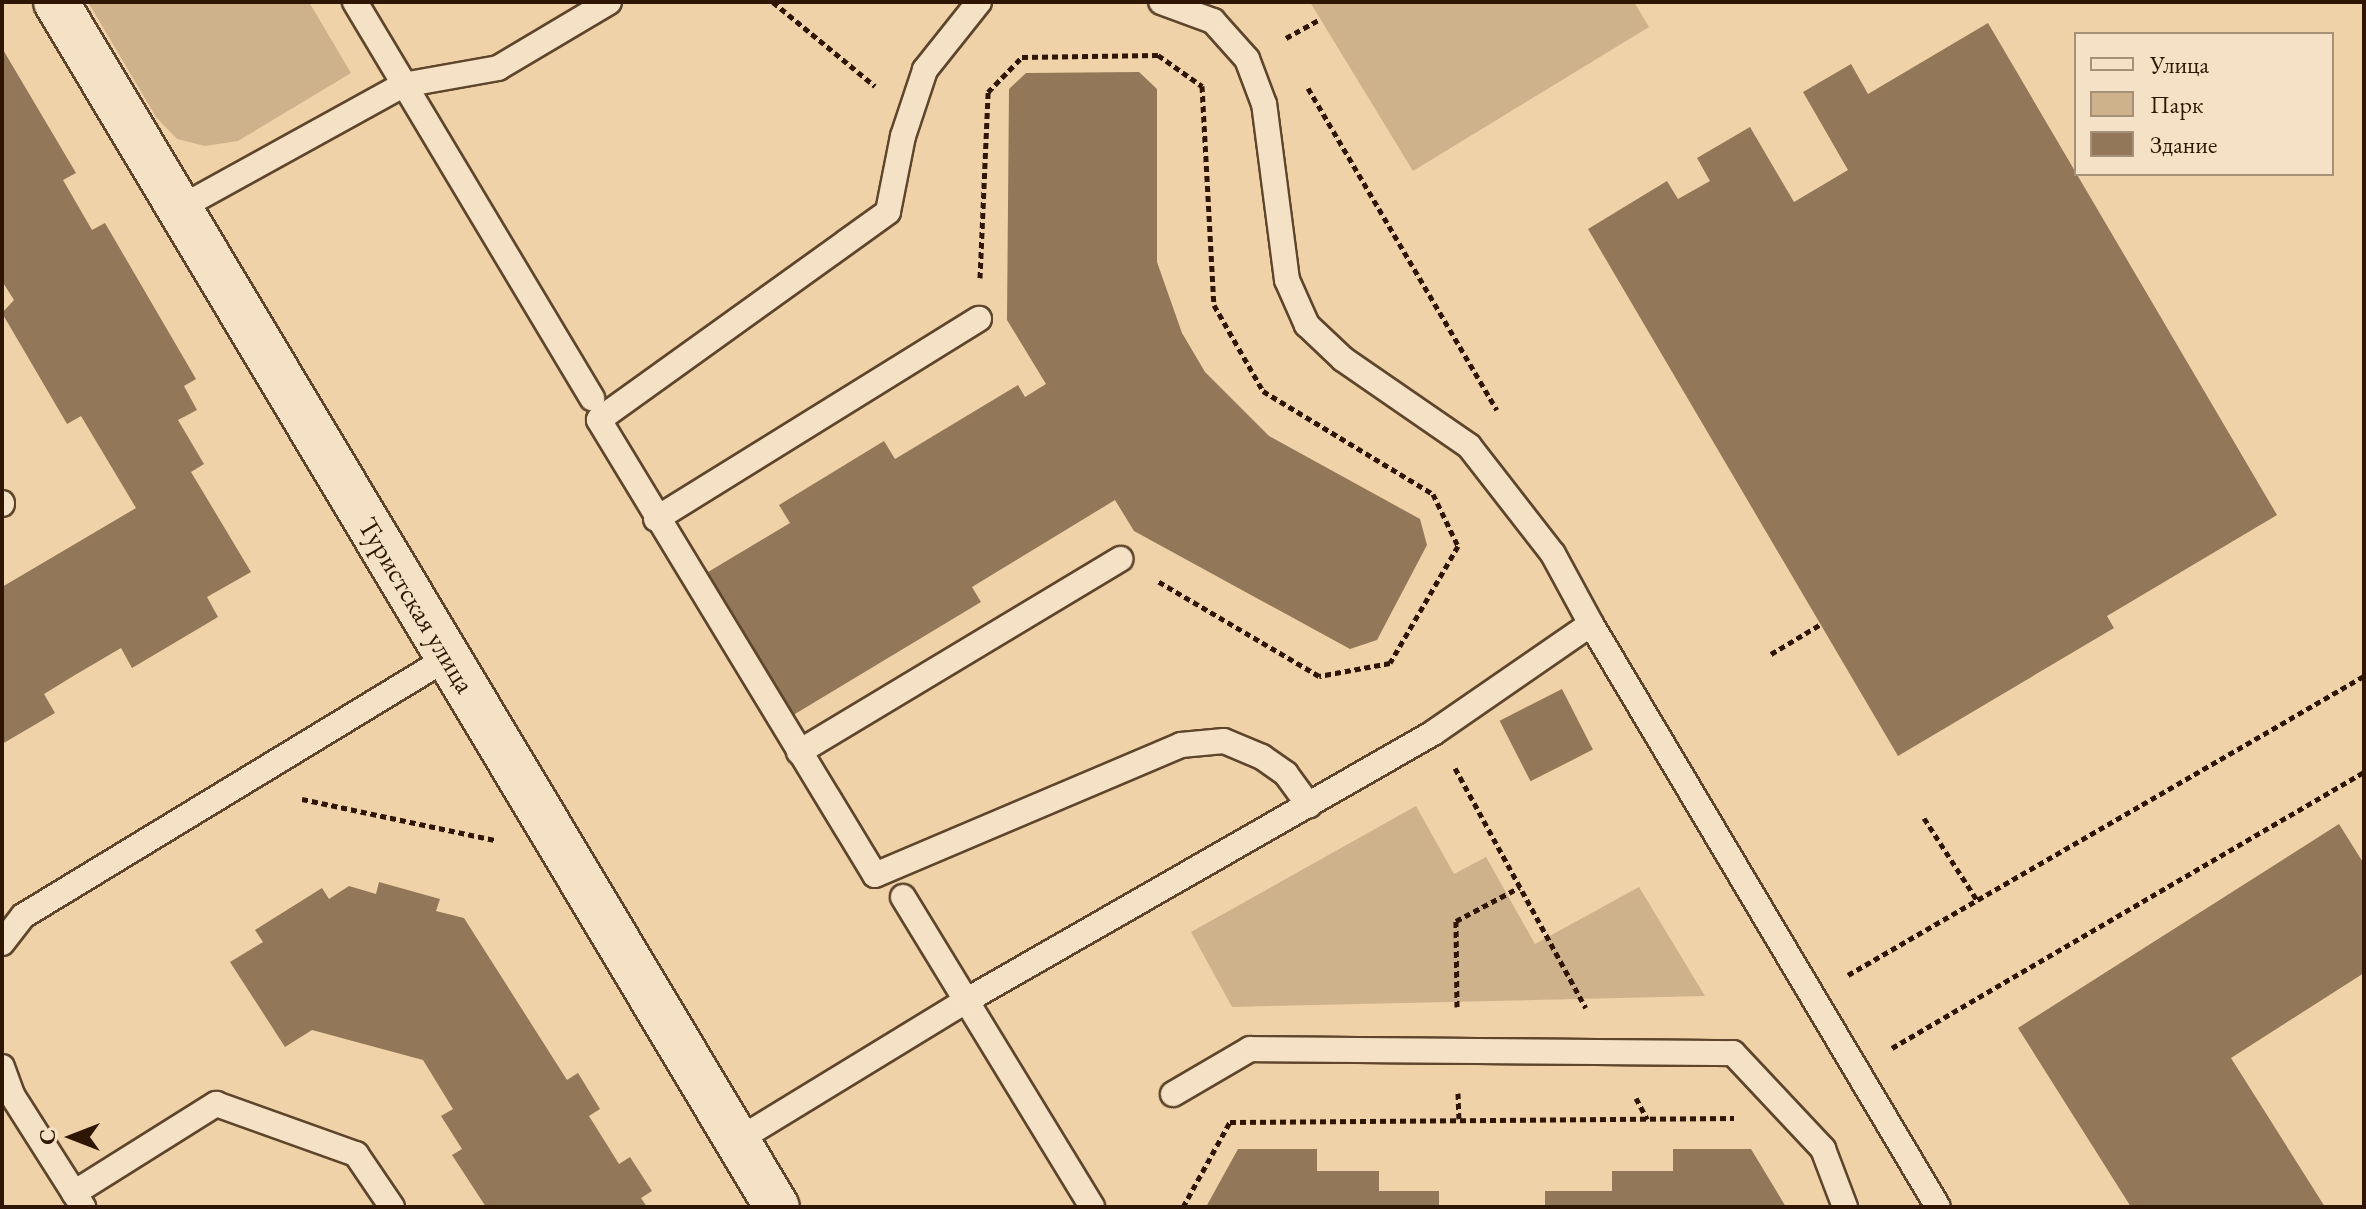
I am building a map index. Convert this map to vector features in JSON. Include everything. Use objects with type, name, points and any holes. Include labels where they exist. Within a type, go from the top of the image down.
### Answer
[{"type":"street","name":"Туристская улица","points":[[56,2],[777,1207]]},
{"type":"lane","points":[[355,2],[592,398]]},
{"type":"lane","points":[[180,208],[403,85],[498,68],[609,2]]},
{"type":"lane","points":[[979,2],[925,70],[910,114],[888,212],[599,420],[656,519],[875,875],[1181,745],[1224,741],[1262,757],[1286,774],[1309,806]]},
{"type":"lane","points":[[1161,2],[1213,21],[1247,59],[1264,104],[1287,280],[1307,325],[1343,359],[1469,446],[1553,554],[1591,624],[1938,1207]]},
{"type":"lane","points":[[656,519],[979,319]]},
{"type":"lane","points":[[799,752],[1120,559]]},
{"type":"lane","points":[[738,1140],[969,999],[1433,733],[1591,624]]},
{"type":"lane","points":[[2,943],[23,916],[448,658]]},
{"type":"lane","points":[[903,897],[969,999],[1092,1207]]},
{"type":"lane","points":[[1173,1094],[1250,1049],[1733,1053],[1823,1149],[1845,1207]]},
{"type":"lane","points":[[2,1067],[7,1098],[78,1200],[216,1104],[356,1154],[392,1207]]},
{"type":"path","points":[[773,2],[910,114]]},
{"type":"path","points":[[1273,28],[1289,54]]},
{"type":"path","points":[[979,319],[988,92],[1022,57],[1158,55],[1202,86],[1214,305],[1263,391],[1433,494],[1458,546],[1390,663],[1319,676],[1120,559]]},
{"type":"path","points":[[1304,81],[1501,417]]},
{"type":"path","points":[[1771,654],[1821,624]]},
{"type":"path","points":[[1812,995],[2364,676]]},
{"type":"path","points":[[1453,764],[1647,1119]]},
{"type":"path","points":[[1856,1069],[2364,772]]},
{"type":"path","points":[[238,785],[567,856]]},
{"type":"path","points":[[1924,818],[1977,900]]},
{"type":"path","points":[[1459,1120],[1456,921],[1520,887]]},
{"type":"path","points":[[1183,1207],[1230,1122],[1739,1118]]},
{"type":"green space","points":[[88,2],[309,2],[351,73],[238,141],[205,146],[177,139],[156,117]]},
{"type":"green space","points":[[1310,2],[1634,2],[1649,27],[1413,171]]},
{"type":"green space","points":[[1416,806],[1454,874],[1486,857],[1535,944],[1639,887],[1705,996],[1232,1007],[1191,932]]},
{"type":"building","points":[[1988,23],[2074,169],[2074,176],[2078,176],[2277,515],[2107,616],[2114,628],[1898,756],[1588,229],[1667,181],[1678,199],[1710,181],[1697,158],[1750,127],[1794,202],[1848,170],[1803,92],[1851,64],[1868,94]]},
{"type":"building","points":[[2,48],[76,173],[63,180],[92,230],[105,223],[196,379],[184,386],[197,410],[178,420],[204,464],[191,472],[251,572],[207,597],[218,617],[132,668],[121,648],[75,675],[44,694],[55,713],[2,744],[2,587],[136,508],[81,416],[67,424],[2,313],[14,300],[2,281]]},
{"type":"building","points":[[1139,72],[1157,89],[1157,262],[1182,333],[1205,372],[1269,436],[1420,519],[1427,545],[1377,640],[1350,649],[1134,531],[1115,500],[972,587],[981,602],[790,717],[703,575],[790,523],[779,505],[884,441],[895,459],[1018,385],[1025,397],[1046,384],[1007,320],[1009,89],[1026,73]]},
{"type":"building","points":[[1562,689],[1593,750],[1531,781],[1500,721]]},
{"type":"building","points":[[2339,824],[2364,864],[2364,973],[2231,1058],[2325,1207],[2131,1207],[2018,1028]]},
{"type":"building","points":[[379,882],[440,899],[436,911],[464,918],[567,1080],[578,1073],[600,1109],[589,1116],[619,1164],[630,1157],[652,1191],[641,1198],[647,1207],[486,1207],[452,1155],[462,1149],[441,1116],[453,1109],[423,1060],[312,1030],[285,1047],[230,962],[263,942],[255,930],[322,888],[329,899],[349,886],[376,894]]},
{"type":"building","points":[[1238,1149],[1317,1149],[1317,1171],[1379,1171],[1379,1191],[1439,1191],[1439,1207],[1206,1207]]},
{"type":"building","points":[[1673,1149],[1751,1149],[1786,1207],[1545,1207],[1545,1191],[1612,1191],[1612,1171],[1673,1171]]}]
